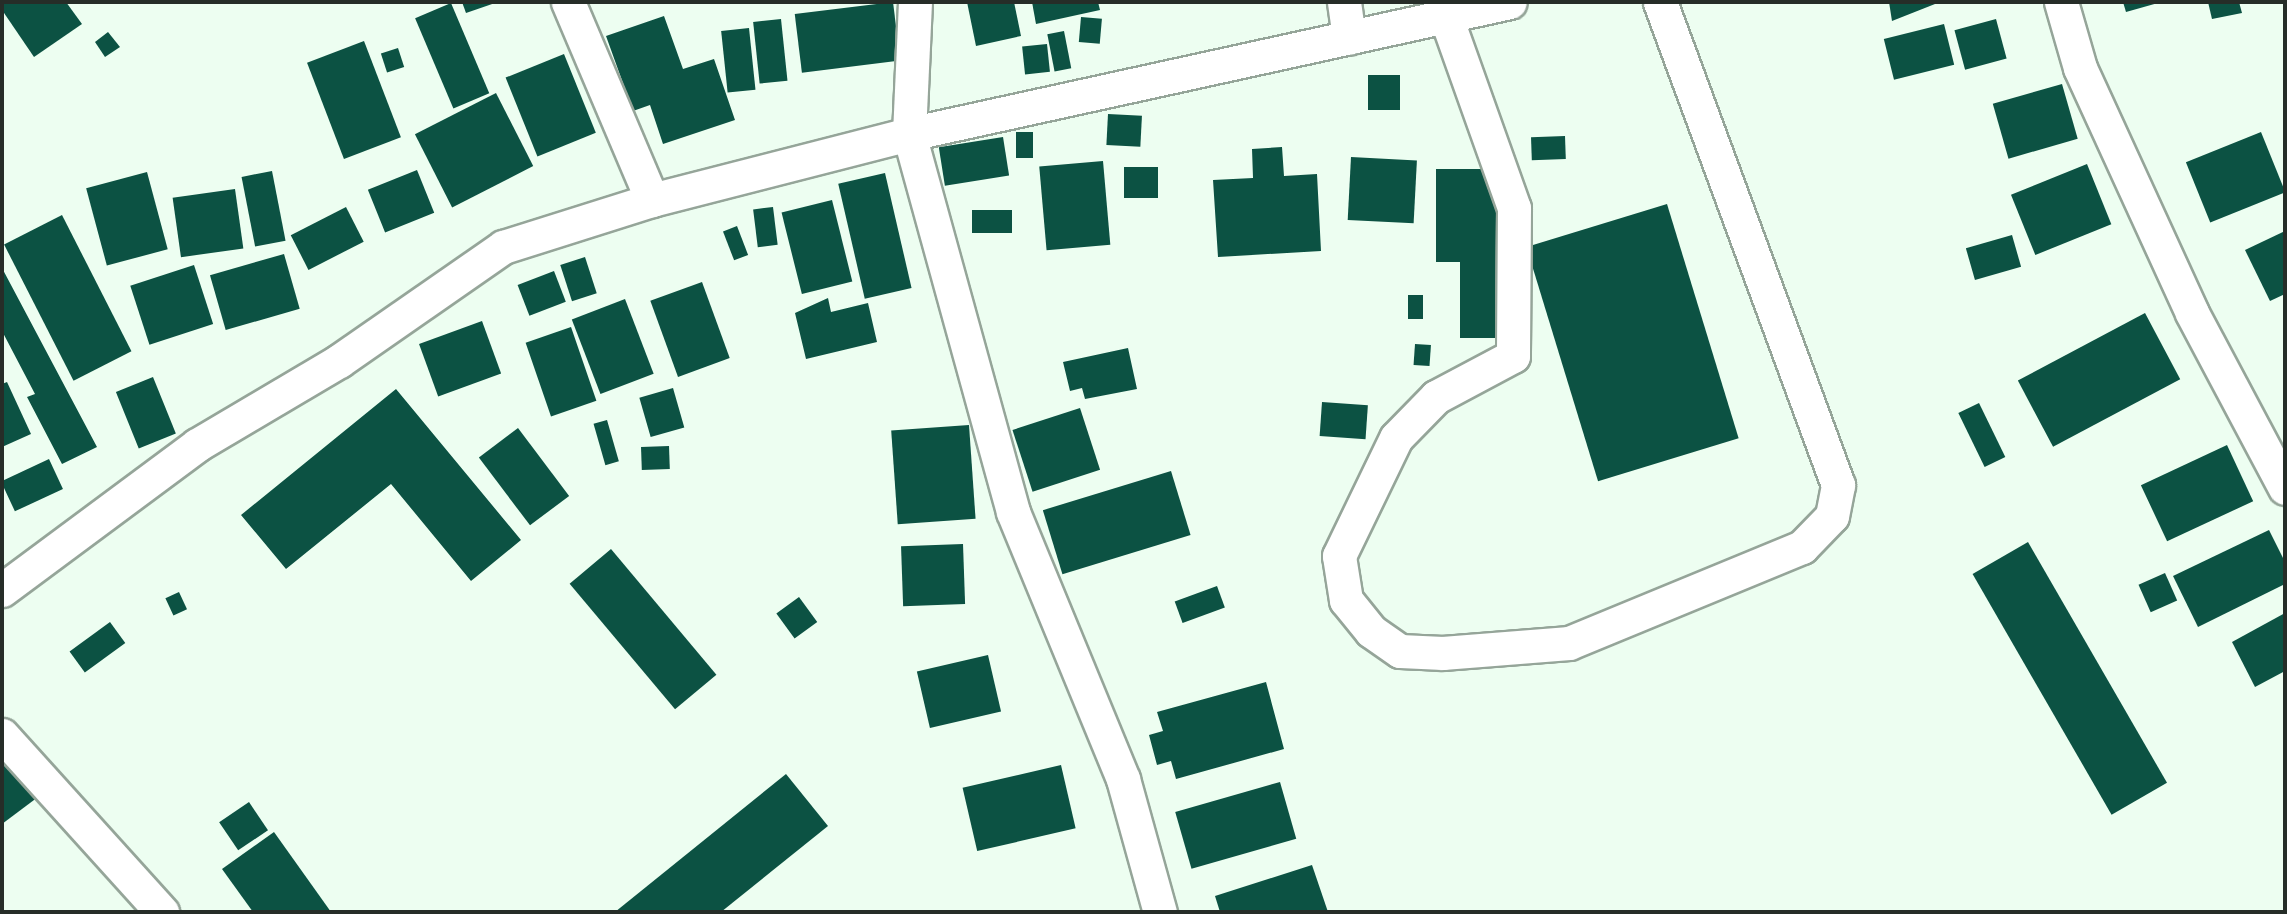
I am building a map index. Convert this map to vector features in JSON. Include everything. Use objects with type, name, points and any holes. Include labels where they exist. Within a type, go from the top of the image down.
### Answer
[{"type":"street","points":[[568,2],[652,200]]},
{"type":"street","points":[[915,2],[909,134],[1013,512],[1122,779],[1160,912]]},
{"type":"street","points":[[1344,2],[1349,38]]},
{"type":"street","points":[[2,590],[197,445],[339,361],[503,247],[652,200],[909,134],[1510,2]]},
{"type":"street","points":[[1446,17],[1514,208],[1513,356],[1436,397],[1396,438],[1339,556],[1346,600],[1371,631],[1400,651],[1443,653],[1569,643],[1802,547],[1832,516],[1838,485],[1660,2]]},
{"type":"street","points":[[2061,2],[2080,68],[2192,313],[2285,488]]},
{"type":"street","points":[[2,735],[162,912]]},
{"type":"building","points":[[2,2],[66,2],[82,24],[34,57],[2,10]]},
{"type":"building","points":[[462,2],[498,2],[466,13]]},
{"type":"building","points":[[893,2],[900,61],[802,73],[795,14]]},
{"type":"building","points":[[967,2],[1014,2],[1021,36],[976,46]]},
{"type":"building","points":[[1032,2],[1098,2],[1100,10],[1036,24]]},
{"type":"building","points":[[1889,2],[1934,2],[1935,4],[1892,21]]},
{"type":"building","points":[[2123,2],[2158,2],[2158,3],[2126,12]]},
{"type":"building","points":[[2208,2],[2239,2],[2242,13],[2212,19]]},
{"type":"building","points":[[451,3],[489,93],[453,108],[415,18]]},
{"type":"building","points":[[664,16],[683,69],[714,59],[735,120],[663,144],[650,105],[633,111],[606,36]]},
{"type":"building","points":[[1081,17],[1102,19],[1100,44],[1079,42]]},
{"type":"building","points":[[781,19],[787,81],[760,84],[753,22]]},
{"type":"building","points":[[1996,19],[2007,59],[1965,70],[1954,30]]},
{"type":"building","points":[[1944,24],[1954,65],[1894,80],[1884,39]]},
{"type":"building","points":[[749,28],[755,90],[728,93],[721,31]]},
{"type":"building","points":[[1064,31],[1071,68],[1055,72],[1047,34]]},
{"type":"building","points":[[108,32],[120,47],[105,57],[95,42]]},
{"type":"building","points":[[364,41],[401,137],[344,159],[307,63]]},
{"type":"building","points":[[1047,44],[1050,72],[1025,74],[1022,47]]},
{"type":"building","points":[[398,48],[404,67],[387,73],[381,54]]},
{"type":"building","points":[[564,54],[596,133],[537,156],[506,78]]},
{"type":"building","points":[[1368,75],[1400,75],[1400,110],[1368,110]]},
{"type":"building","points":[[2062,84],[2078,139],[2009,159],[1993,104]]},
{"type":"building","points":[[496,93],[533,166],[452,207],[415,134]]},
{"type":"building","points":[[1108,114],[1142,116],[1140,147],[1106,145]]},
{"type":"building","points":[[1016,132],[1033,132],[1033,158],[1016,158]]},
{"type":"building","points":[[2261,132],[2285,192],[2210,223],[2186,162]]},
{"type":"building","points":[[1565,136],[1566,159],[1532,160],[1531,137]]},
{"type":"building","points":[[1003,137],[1009,176],[945,186],[939,147]]},
{"type":"building","points":[[1282,147],[1284,176],[1317,174],[1321,251],[1218,257],[1213,180],[1253,178],[1252,149]]},
{"type":"building","points":[[1351,157],[1417,160],[1414,223],[1348,220]]},
{"type":"building","points":[[1103,161],[1110,245],[1047,250],[1039,167]]},
{"type":"building","points":[[2087,164],[2111,224],[2035,255],[2011,195]]},
{"type":"building","points":[[1124,167],[1158,167],[1158,198],[1124,198]]},
{"type":"building","points":[[1436,169],[1496,169],[1496,338],[1460,338],[1460,262],[1436,262]]},
{"type":"building","points":[[417,170],[434,213],[385,233],[368,190]]},
{"type":"building","points":[[272,171],[286,241],[255,247],[242,177]]},
{"type":"building","points":[[147,172],[168,249],[107,266],[86,188]]},
{"type":"building","points":[[885,173],[912,288],[865,299],[838,184]]},
{"type":"building","points":[[235,189],[243,248],[181,257],[173,198]]},
{"type":"building","points":[[832,200],[852,282],[802,294],[782,213]]},
{"type":"building","points":[[1667,204],[1739,438],[1598,481],[1526,247]]},
{"type":"building","points":[[346,207],[364,242],[308,270],[291,235]]},
{"type":"building","points":[[773,207],[778,245],[758,247],[753,209]]},
{"type":"building","points":[[972,210],[1012,210],[1012,233],[972,233]]},
{"type":"building","points":[[62,215],[131,351],[74,381],[4,245]]},
{"type":"building","points":[[737,226],[748,255],[734,260],[723,231]]},
{"type":"building","points":[[2285,231],[2285,294],[2270,301],[2245,250]]},
{"type":"building","points":[[2012,235],[2021,267],[1975,280],[1966,248]]},
{"type":"building","points":[[284,254],[300,309],[226,330],[210,275]]},
{"type":"building","points":[[585,257],[597,293],[572,301],[560,265]]},
{"type":"building","points":[[194,265],[213,324],[149,345],[130,286]]},
{"type":"building","points":[[2,268],[97,447],[62,464],[27,397],[35,394],[2,331]]},
{"type":"building","points":[[554,271],[566,302],[529,316],[518,285]]},
{"type":"building","points":[[702,282],[730,358],[678,377],[650,301]]},
{"type":"building","points":[[1408,295],[1423,295],[1423,319],[1408,319]]},
{"type":"building","points":[[828,298],[831,312],[868,303],[877,342],[806,359],[795,313]]},
{"type":"building","points":[[625,299],[654,374],[600,394],[572,319]]},
{"type":"building","points":[[2145,313],[2180,379],[2053,447],[2018,381]]},
{"type":"building","points":[[482,321],[501,374],[438,397],[419,344]]},
{"type":"building","points":[[571,327],[596,401],[551,416],[526,343]]},
{"type":"building","points":[[1415,344],[1431,345],[1429,366],[1414,365]]},
{"type":"building","points":[[1128,348],[1137,389],[1085,399],[1082,388],[1070,391],[1063,362]]},
{"type":"building","points":[[153,377],[176,434],[139,449],[116,392]]},
{"type":"building","points":[[7,382],[31,434],[2,447],[2,384]]},
{"type":"building","points":[[673,388],[684,427],[651,437],[639,398]]},
{"type":"building","points":[[396,389],[521,540],[471,581],[391,484],[286,569],[241,515]]},
{"type":"building","points":[[1322,402],[1368,405],[1366,439],[1320,436]]},
{"type":"building","points":[[1979,403],[2005,457],[1985,467],[1958,413]]},
{"type":"building","points":[[1080,408],[1100,470],[1033,492],[1012,430]]},
{"type":"building","points":[[607,420],[619,461],[605,465],[594,424]]},
{"type":"building","points":[[969,425],[976,519],[898,524],[891,430]]},
{"type":"building","points":[[518,428],[569,496],[530,525],[479,457]]},
{"type":"building","points":[[2227,445],[2253,501],[2167,541],[2141,485]]},
{"type":"building","points":[[669,446],[670,469],[642,470],[641,447]]},
{"type":"building","points":[[49,459],[63,489],[15,511],[2,481]]},
{"type":"building","points":[[1171,471],[1191,535],[1062,574],[1043,510]]},
{"type":"building","points":[[2269,530],[2285,562],[2285,584],[2198,627],[2173,576]]},
{"type":"building","points":[[2028,542],[2167,783],[2112,815],[1973,574]]},
{"type":"building","points":[[963,544],[965,604],[903,606],[901,546]]},
{"type":"building","points":[[611,549],[716,675],[675,709],[570,584]]},
{"type":"building","points":[[2165,573],[2177,600],[2151,612],[2139,585]]},
{"type":"building","points":[[1217,586],[1225,608],[1183,623],[1175,601]]},
{"type":"building","points":[[179,592],[187,609],[173,616],[165,598]]},
{"type":"building","points":[[799,597],[817,622],[795,639],[776,613]]},
{"type":"building","points":[[2285,613],[2285,671],[2255,687],[2232,642]]},
{"type":"building","points":[[110,622],[125,643],[85,672],[70,651]]},
{"type":"building","points":[[988,655],[1001,712],[930,728],[917,671]]},
{"type":"building","points":[[1266,682],[1284,749],[1176,779],[1171,761],[1157,765],[1149,735],[1163,731],[1157,712]]},
{"type":"building","points":[[2,749],[38,797],[2,824]]},
{"type":"building","points":[[1061,765],[1076,828],[977,851],[963,788]]},
{"type":"building","points":[[786,774],[828,826],[721,912],[615,912]]},
{"type":"building","points":[[1280,782],[1296,839],[1191,869],[1175,812]]},
{"type":"building","points":[[249,802],[268,830],[238,850],[219,822]]},
{"type":"building","points":[[274,832],[331,912],[253,912],[222,869]]},
{"type":"building","points":[[1312,865],[1328,912],[1220,912],[1215,896]]}]
